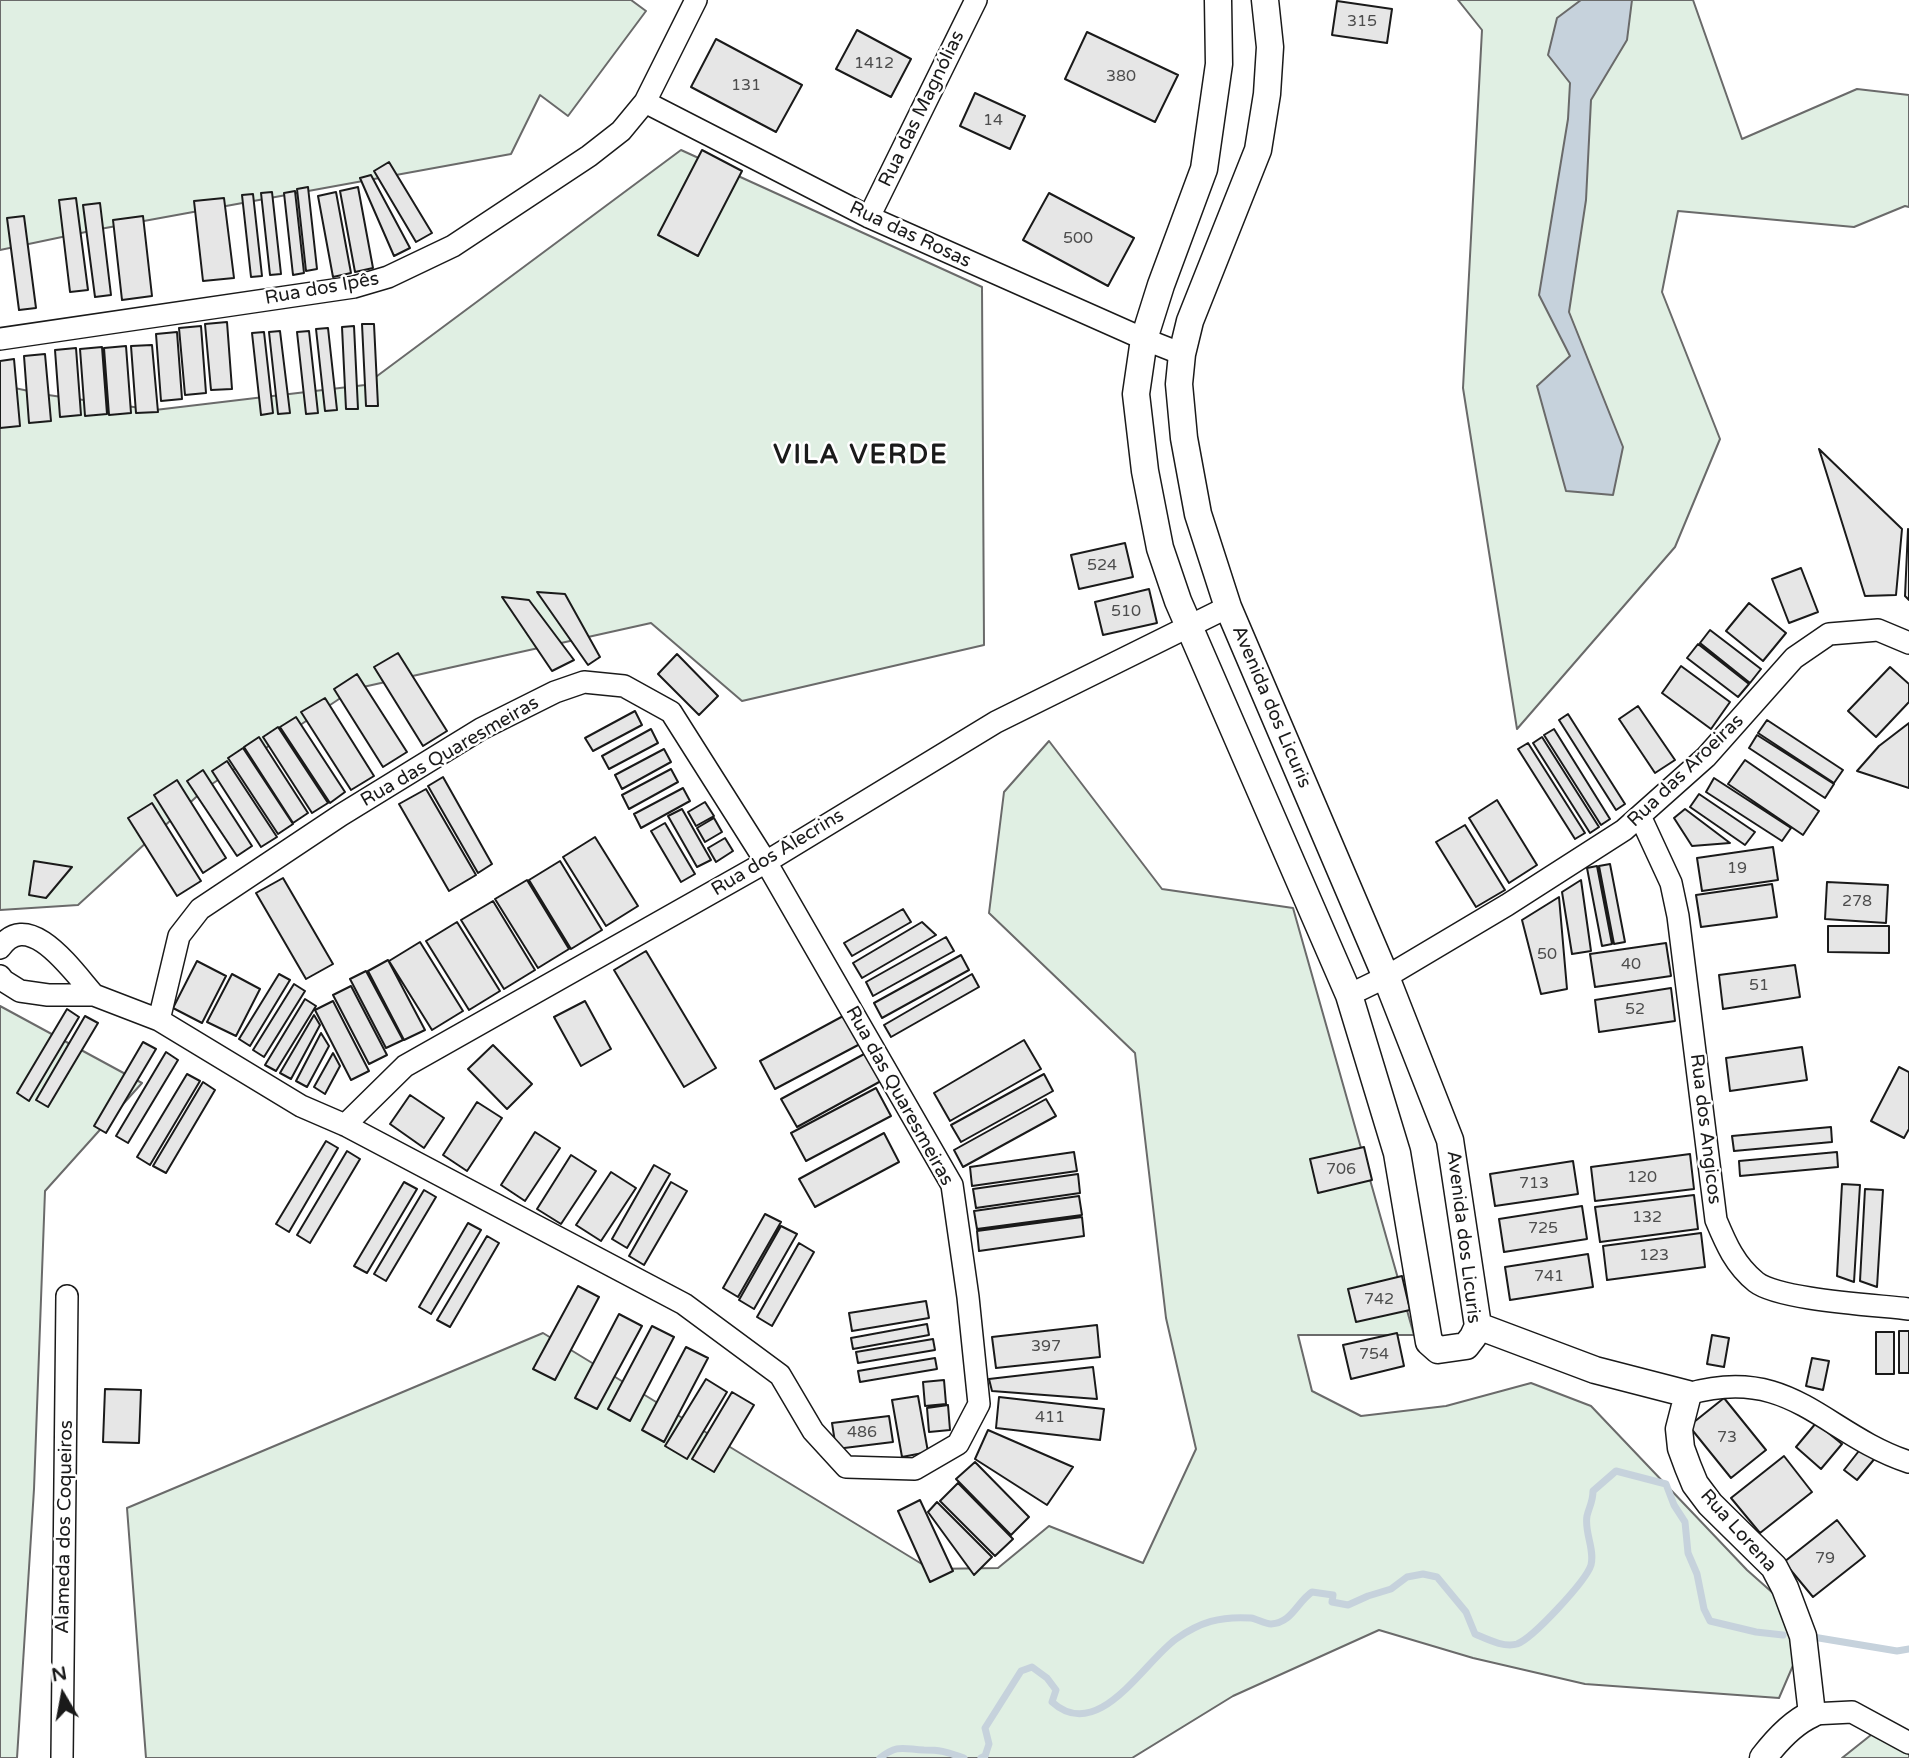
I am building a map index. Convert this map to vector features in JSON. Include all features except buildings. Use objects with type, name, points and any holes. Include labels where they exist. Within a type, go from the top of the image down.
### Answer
[{"type":"street","name":"Rua dos Ipês","points":[[0,339],[354,287],[388,277],[453,246],[589,156],[621,131],[645,102],[696,0]]},
{"type":"street","name":"Rua das Magnólias","points":[[869,217],[976,0]]},
{"type":"street","name":"Avenida dos Licuris","points":[[1218,0],[1219,64],[1204,169],[1161,285],[1144,340],[1136,394],[1145,471],[1160,548],[1189,627],[1349,995],[1397,1153],[1429,1342],[1438,1350],[1466,1346],[1478,1326],[1450,1140],[1386,977],[1228,607],[1198,514],[1179,384],[1182,354],[1190,321],[1258,150],[1267,94],[1270,47],[1265,0]]},
{"type":"street","name":"Rua das Rosas","points":[[645,102],[869,217],[1144,340],[1182,354]]},
{"type":"street","name":"Rua dos Alecrins","points":[[345,1125],[405,1066],[766,862],[996,722],[1228,607]]},
{"type":"street","name":"Rua das Aroeiras","points":[[1349,995],[1386,977],[1507,905],[1624,830],[1706,757],[1794,658],[1829,634],[1878,630],[1909,643]]},
{"type":"street","name":"Rua das Quaresmeiras","points":[[0,976],[4,982],[20,991],[48,995],[94,995],[159,1020],[301,1106],[345,1125],[684,1304],[780,1374],[813,1430],[846,1466],[915,1469],[958,1444],[979,1404],[968,1297],[952,1185],[766,862],[671,712],[624,686],[584,682],[555,692],[481,729],[341,815],[200,909],[179,936],[159,1020]]},
{"type":"street","name":"Rua dos Angicos","points":[[1640,816],[1671,883],[1678,916],[1716,1220],[1731,1256],[1758,1284],[1793,1295],[1909,1309]]},
{"type":"street","name":"Rua das Quaresmeiras","points":[[0,948],[15,934],[27,933],[43,941],[94,995]]},
{"type":"street","name":"Alameda dos Coqueiros","points":[[62,1758],[68,1296]]},
{"type":"street","points":[[1478,1326],[1595,1370],[1688,1394],[1707,1388],[1734,1386],[1759,1388],[1790,1397],[1889,1456],[1909,1462]]},
{"type":"street","name":"Rua Lorena","points":[[1688,1394],[1679,1429],[1681,1448],[1688,1467],[1695,1484],[1710,1504],[1774,1567],[1785,1588],[1803,1636],[1812,1714]]},
{"type":"street","points":[[1763,1758],[1774,1743],[1800,1719],[1812,1714],[1852,1712],[1909,1742]]},
{"type":"green space","points":[[0,0],[631,0],[646,11],[568,116],[540,95],[511,154],[100,229],[0,250]]},
{"type":"green space","points":[[1458,0],[1693,0],[1742,139],[1857,89],[1909,95],[1909,207],[1905,206],[1854,227],[1678,211],[1662,292],[1720,439],[1675,547],[1517,729],[1463,388],[1482,30]]},
{"type":"green space","points":[[681,150],[982,287],[984,645],[742,701],[651,623],[354,689],[206,788],[78,905],[0,910],[0,385],[48,395],[155,410],[365,385]]},
{"type":"green space","points":[[1049,741],[1162,889],[1293,908],[1414,1335],[1298,1335],[1312,1391],[1361,1416],[1446,1406],[1531,1383],[1591,1406],[1747,1570],[1810,1626],[1779,1698],[1585,1684],[1473,1658],[1379,1630],[1233,1696],[1132,1758],[146,1758],[127,1508],[543,1333],[930,1569],[998,1568],[1049,1526],[1143,1563],[1196,1449],[1166,1318],[1135,1053],[989,913],[1004,792]]},
{"type":"green space","points":[[0,1006],[142,1083],[45,1191],[34,1489],[17,1758],[0,1758]]},
{"type":"green space","points":[[1881,1727],[1909,1752],[1909,1758],[1842,1758]]},
{"type":"shaded area","points":[[1581,0],[1632,0],[1627,40],[1591,100],[1586,200],[1569,312],[1623,447],[1613,495],[1566,491],[1537,386],[1570,356],[1539,295],[1568,119],[1570,83],[1548,55],[1557,18]]},
{"type":"waterway","points":[[981,1758],[985,1756],[989,1744],[985,1728],[1021,1671],[1032,1667],[1047,1678],[1056,1690],[1052,1702],[1069,1712],[1086,1713],[1103,1707],[1119,1695],[1163,1650],[1193,1628],[1230,1618],[1251,1618],[1269,1624],[1278,1623],[1289,1616],[1312,1592],[1333,1595],[1332,1602],[1348,1605],[1391,1589],[1407,1577],[1423,1574],[1437,1577],[1466,1612],[1475,1634],[1501,1644],[1517,1644],[1546,1621],[1587,1573],[1592,1553],[1586,1522],[1593,1491],[1616,1471],[1666,1484],[1674,1505],[1685,1522],[1688,1553],[1710,1621],[1756,1632],[1783,1635]]},
{"type":"waterway","points":[[1813,1637],[1897,1651],[1909,1649]]},
{"type":"waterway","points":[[880,1758],[901,1748],[940,1751],[964,1758]]},
{"type":"district","name":"VILA VERDE","points":[[861,456]]}]
